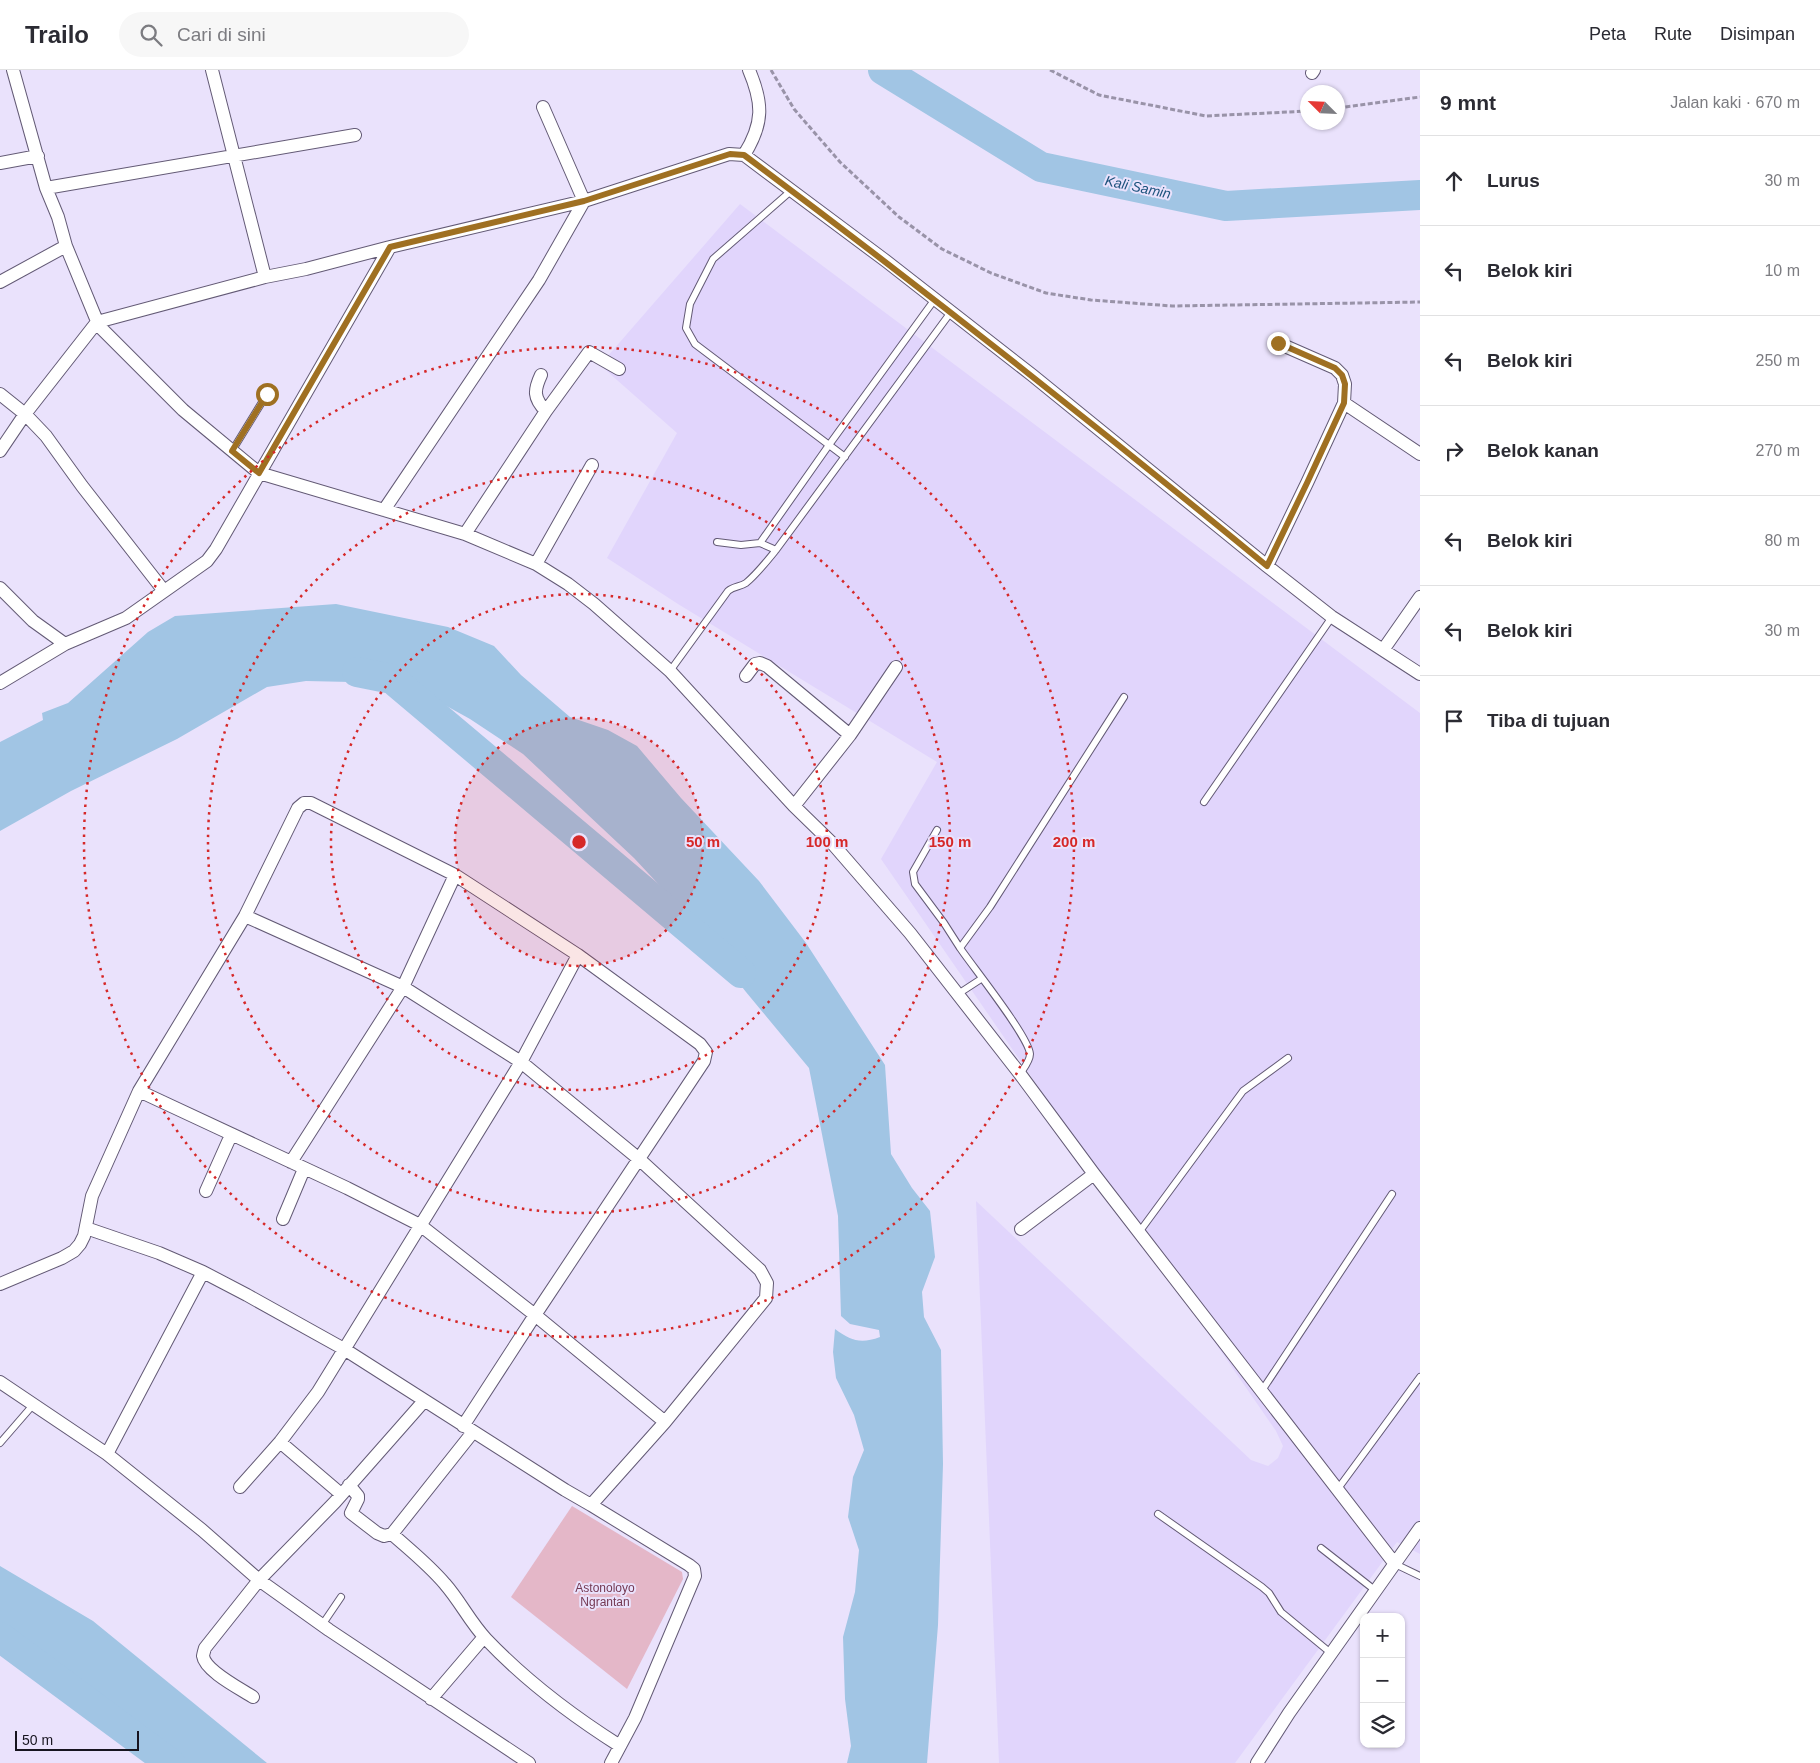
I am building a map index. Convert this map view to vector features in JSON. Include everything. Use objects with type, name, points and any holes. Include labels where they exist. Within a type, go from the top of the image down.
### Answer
[{"type":"street","points":[[13,70],[46,188],[58,217],[66,246],[97,322],[183,410],[259,473],[466,534],[536,564],[568,584],[594,604],[670,671],[794,806],[832,844],[910,933],[1395,1564]]},
{"type":"street","points":[[212,70],[265,277]]},
{"type":"street","points":[[744,155],[758,125],[760,108],[756,87],[749,70]]},
{"type":"street","points":[[543,107],[584,201]]},
{"type":"street","points":[[46,188],[354,134]]},
{"type":"street","points":[[0,451],[25,414],[97,322],[265,277],[306,269],[584,201],[730,154],[744,155],[1047,387],[1332,617],[1420,674]]},
{"type":"street","points":[[0,164],[38,156]]},
{"type":"street","points":[[384,510],[539,280],[584,201]]},
{"type":"street","points":[[0,282],[66,246]]},
{"type":"street","points":[[0,682],[65,644],[126,618],[207,560],[216,549],[390,247]]},
{"type":"street","points":[[1267,566],[1344,403],[1345,384],[1342,375],[1335,368],[1278,343]]},
{"type":"street","points":[[466,534],[546,410],[586,354],[589,352],[619,369]]},
{"type":"street","points":[[541,375],[535,395],[546,410]]},
{"type":"street","points":[[0,394],[25,414],[46,436],[82,486],[164,591]]},
{"type":"street","points":[[1344,403],[1420,454]]},
{"type":"street","points":[[536,564],[592,465]]},
{"type":"street","points":[[0,588],[33,621],[65,644]]},
{"type":"street","points":[[1383,650],[1420,597]]},
{"type":"street","points":[[746,676],[755,664],[760,663],[767,666],[850,736]]},
{"type":"street","points":[[794,806],[850,736],[896,667]]},
{"type":"street","points":[[0,1284],[62,1258],[74,1252],[80,1244],[86,1228],[92,1196],[139,1091],[245,916],[298,808],[304,803],[311,803],[454,875],[578,955],[700,1044],[706,1052],[704,1061],[535,1315],[468,1429],[392,1534],[384,1536],[377,1534],[352,1515],[350,1511],[358,1496],[345,1489],[280,1442]]},
{"type":"street","points":[[291,1162],[403,987],[454,875]]},
{"type":"street","points":[[245,916],[403,987],[521,1062],[639,1159],[760,1270],[767,1283],[766,1298],[665,1422],[591,1505]]},
{"type":"street","points":[[240,1487],[307,1408],[521,1062],[578,955]]},
{"type":"street","points":[[139,1091],[347,1188],[420,1225],[535,1315],[665,1422]]},
{"type":"street","points":[[206,1191],[231,1135]]},
{"type":"street","points":[[283,1219],[304,1169]]},
{"type":"street","points":[[1021,1229],[1094,1174]]},
{"type":"street","points":[[86,1228],[158,1253],[203,1272],[344,1349],[564,1490],[694,1569],[695,1576],[634,1718],[611,1763]]},
{"type":"street","points":[[108,1454],[203,1272]]},
{"type":"street","points":[[0,1382],[108,1454],[202,1530],[259,1580],[322,1625],[528,1763]]},
{"type":"street","points":[[253,1697],[207,1665],[203,1655],[205,1648],[259,1580],[345,1489],[424,1401]]},
{"type":"street","points":[[1257,1763],[1420,1528]]},
{"type":"street","points":[[392,1534],[420,1558],[445,1584],[484,1638],[548,1696],[596,1732],[620,1746]]},
{"type":"street","points":[[431,1699],[484,1638]]},
{"type":"lane","points":[[792,190],[713,259],[690,304],[686,328],[695,344],[845,457]]},
{"type":"lane","points":[[760,543],[935,300]]},
{"type":"lane","points":[[670,671],[728,591],[734,586],[741,586],[748,581],[776,550],[951,312]]},
{"type":"lane","points":[[232,451],[267,394]]},
{"type":"lane","points":[[717,542],[741,545],[760,543],[776,550]]},
{"type":"lane","points":[[1204,802],[1332,617]]},
{"type":"lane","points":[[960,948],[990,907],[1124,697]]},
{"type":"lane","points":[[937,830],[913,872],[915,884],[944,923],[981,979],[1022,1033],[1030,1055],[1020,1074]]},
{"type":"lane","points":[[958,994],[981,979]]},
{"type":"lane","points":[[1140,1232],[1243,1091],[1288,1058]]},
{"type":"lane","points":[[1262,1392],[1392,1194]]},
{"type":"lane","points":[[1337,1490],[1420,1377]]},
{"type":"lane","points":[[0,1443],[34,1405]]},
{"type":"lane","points":[[1158,1514],[1262,1587],[1282,1612],[1332,1654]]},
{"type":"lane","points":[[1321,1548],[1376,1591]]},
{"type":"lane","points":[[1395,1564],[1420,1576]]},
{"type":"lane","points":[[322,1625],[341,1597]]},
{"type":"path","points":[[771,70],[794,109],[840,162],[899,218],[942,249],[1000,277],[1046,293],[1091,300],[1172,306],[1420,302]]},
{"type":"path","points":[[1050,70],[1099,95],[1206,116],[1300,111]]},
{"type":"path","points":[[1345,107],[1420,97]]},
{"type":"shaded area","points":[[740,204],[1420,713],[1420,1554],[1397,1542],[1235,1763],[999,1763],[976,1201],[1251,1460],[1268,1466],[1278,1458],[1283,1446],[1276,1431],[881,859],[937,762],[678,604],[607,558],[677,433],[600,365]]},
{"type":"green space","name":"Astonoloyo Ngrantan","points":[[572,1506],[682,1572],[683,1579],[627,1689],[511,1597]]},
{"type":"water","points":[[336,604],[448,627],[494,646],[521,675],[570,717],[608,730],[637,746],[681,798],[759,881],[806,943],[885,1065],[891,1154],[912,1188],[930,1211],[935,1257],[922,1292],[924,1317],[941,1350],[943,1464],[938,1625],[927,1763],[847,1763],[851,1746],[845,1699],[843,1637],[855,1592],[859,1550],[848,1517],[853,1477],[864,1450],[854,1415],[836,1378],[833,1352],[835,1329],[856,1340],[862,1341],[880,1337],[879,1330],[850,1324],[841,1316],[838,1216],[809,1068],[676,903],[634,858],[523,754],[470,719],[434,699],[396,683],[306,681],[267,687],[177,739],[71,791],[0,831],[0,742],[43,720],[42,713],[68,703],[148,632],[175,616]]},
{"type":"water","points":[[0,1566],[93,1621],[267,1763],[185,1763],[47,1654],[0,1628]]},
{"type":"waterway","name":"Kali Samin","points":[[883,70],[1041,167],[1226,206],[1420,195]]},
{"type":"waterway","points":[[357,672],[392,679],[741,973]]},
{"type":"waterway","points":[[0,1637],[170,1763]]},
{"type":"route","points":[[267,394],[232,451],[259,473],[390,247],[584,201],[737,153],[744,155],[1032,375],[1267,566],[1344,403],[1345,384],[1342,375],[1335,368],[1278,343]]}]
